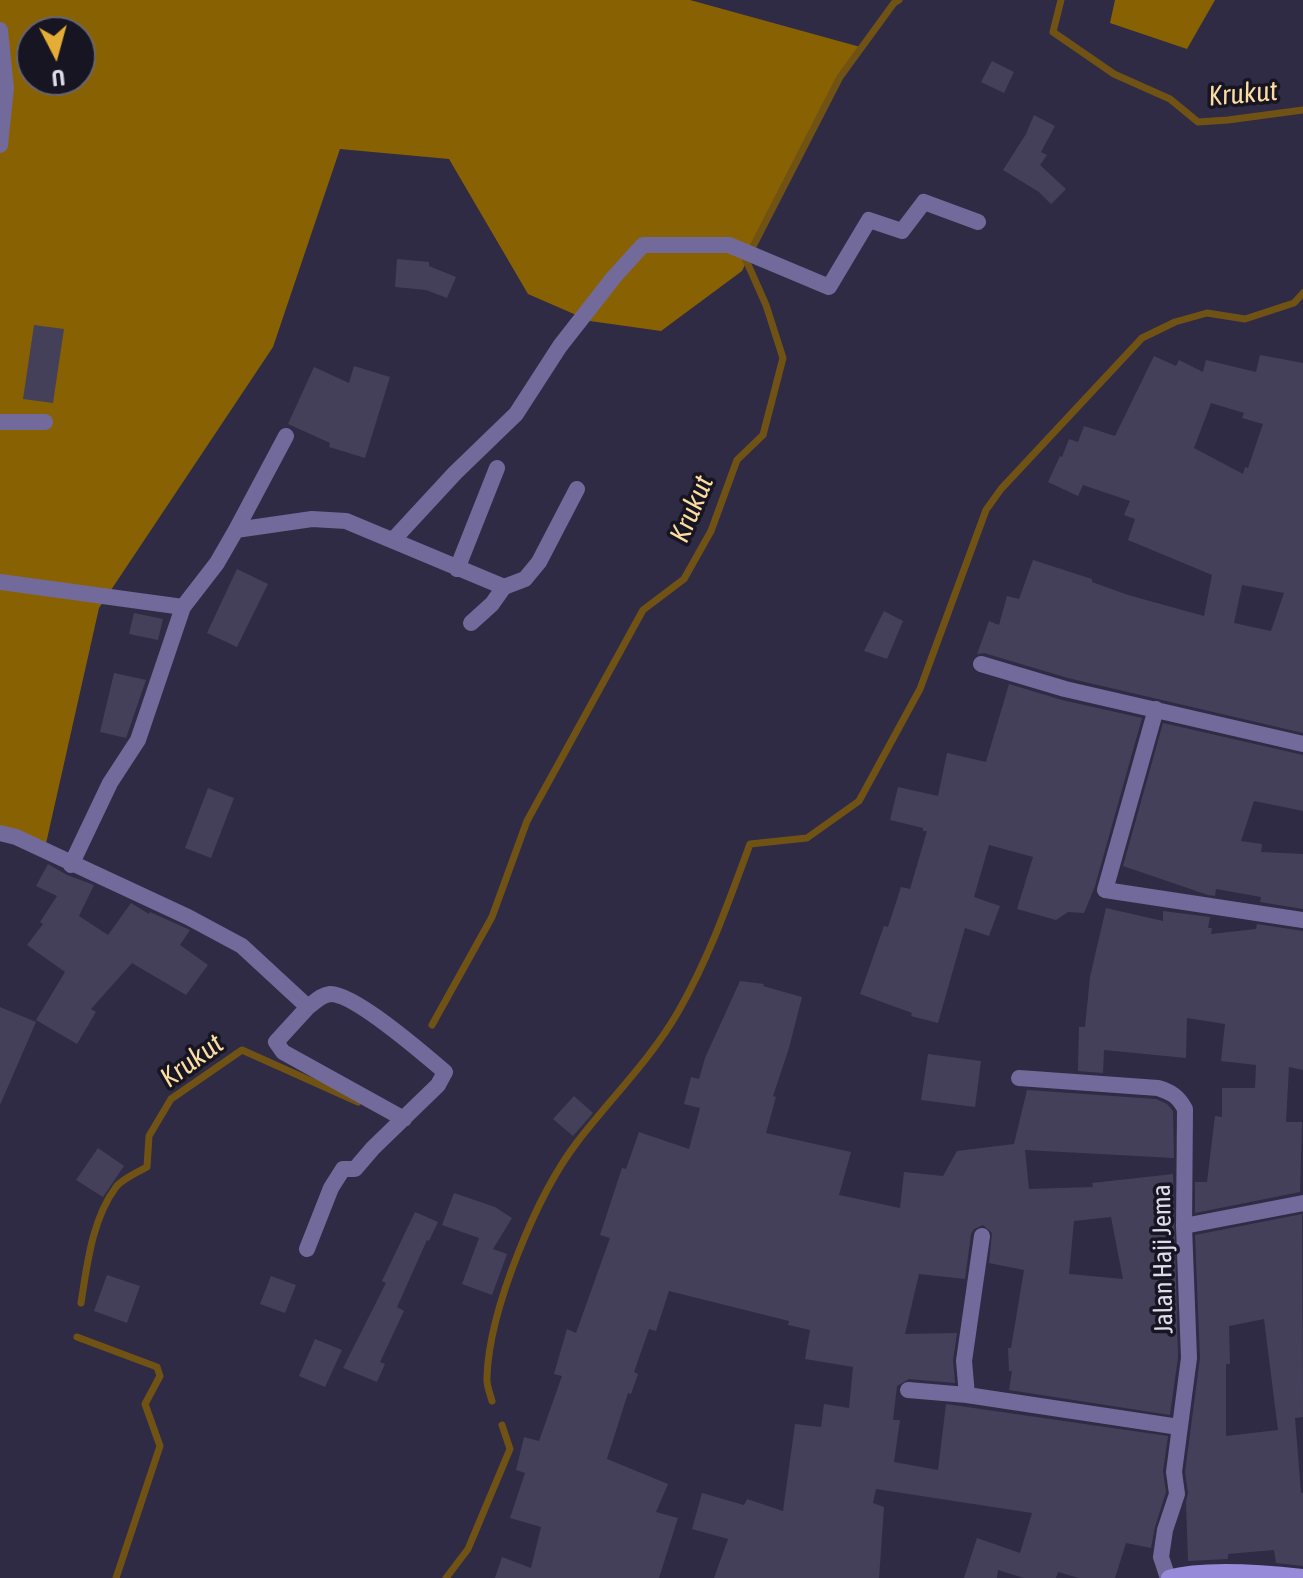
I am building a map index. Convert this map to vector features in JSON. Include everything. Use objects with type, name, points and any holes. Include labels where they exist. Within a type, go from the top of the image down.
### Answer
[{"type":"main road","points":[[1169,1578],[1219,1574],[1303,1577]]},
{"type":"street","points":[[0,30],[6,88],[0,145]]},
{"type":"street","points":[[393,540],[455,473],[516,414],[560,346],[643,245],[729,245],[829,287],[869,220],[902,231],[924,202],[978,222]]},
{"type":"street","points":[[0,422],[45,422]]},
{"type":"street","points":[[71,865],[110,783],[138,740],[183,607],[217,563],[286,436]]},
{"type":"street","points":[[457,569],[497,468]]},
{"type":"street","points":[[471,623],[492,604],[504,587],[525,579],[539,562],[577,489]]},
{"type":"street","points":[[236,530],[312,519],[346,521],[504,587]]},
{"type":"street","points":[[0,582],[183,607]]},
{"type":"street","points":[[981,664],[1065,689],[1303,744]]},
{"type":"street","points":[[1156,709],[1105,890],[1303,920]]},
{"type":"street","points":[[0,833],[16,837],[188,917],[242,946],[308,1007]]},
{"type":"street","points":[[307,1249],[331,1188],[343,1169],[355,1169],[438,1085],[445,1072],[381,1020],[338,995],[322,996],[276,1042],[283,1052],[404,1119]]},
{"type":"street","name":"Jalan Haji Jema","points":[[1019,1078],[1158,1088],[1171,1092],[1180,1099],[1185,1109],[1184,1226],[1189,1358],[1174,1472],[1177,1494],[1165,1530],[1161,1557],[1169,1578]]},
{"type":"street","points":[[1184,1226],[1303,1203]]},
{"type":"street","points":[[967,1395],[964,1361],[982,1236]]},
{"type":"street","points":[[908,1390],[967,1395],[1179,1427]]},
{"type":"shaded area","points":[[0,0],[690,0],[864,48],[822,105],[742,271],[661,331],[590,321],[528,294],[449,159],[340,149],[273,347],[99,608],[45,848],[0,841]]},
{"type":"shaded area","points":[[1115,0],[1215,0],[1187,49],[1110,23]]},
{"type":"building","points":[[992,61],[1014,72],[1004,93],[981,82]]},
{"type":"building","points":[[1034,115],[1055,126],[1041,152],[1047,155],[1040,165],[1066,189],[1051,204],[1039,192],[1003,170]]},
{"type":"building","points":[[397,259],[429,262],[429,266],[456,277],[447,298],[426,290],[395,287]]},
{"type":"building","points":[[34,325],[64,329],[53,403],[23,399]]},
{"type":"building","points":[[1260,355],[1303,363],[1303,733],[1068,678],[984,653],[977,654],[989,621],[999,625],[1007,596],[1019,599],[1033,560],[1092,579],[1092,582],[1128,595],[1204,616],[1212,575],[1128,540],[1135,519],[1124,515],[1130,501],[1083,485],[1078,496],[1048,482],[1069,439],[1078,442],[1084,426],[1115,436],[1154,356],[1176,366],[1179,360],[1203,372],[1206,360],[1256,372]],"holes":[[[1211,403],[1244,413],[1242,418],[1263,424],[1248,468],[1245,467],[1243,474],[1194,448]],[[1242,585],[1284,593],[1271,631],[1234,623]]]},
{"type":"building","points":[[354,366],[390,377],[365,458],[329,447],[330,443],[288,424],[314,367],[349,383]]},
{"type":"building","points":[[237,569],[268,584],[237,647],[207,633]]},
{"type":"building","points":[[884,611],[903,621],[887,659],[864,651]]},
{"type":"building","points":[[134,613],[163,619],[158,640],[129,634]]},
{"type":"building","points":[[114,673],[146,680],[126,738],[100,732]]},
{"type":"building","points":[[1009,684],[1142,718],[1095,886],[1084,913],[1068,912],[1056,920],[1017,909],[1033,857],[989,845],[974,897],[1000,906],[989,936],[965,928],[938,1023],[911,1016],[912,1013],[860,994],[901,887],[910,889],[927,831],[890,820],[898,787],[938,796],[947,753],[986,762]]},
{"type":"building","points":[[1163,723],[1303,755],[1303,811],[1254,801],[1241,841],[1262,844],[1261,852],[1303,854],[1303,909],[1260,902],[1261,897],[1216,889],[1215,896],[1208,895],[1123,866]]},
{"type":"building","points":[[208,788],[234,798],[211,858],[185,848]]},
{"type":"building","points":[[48,864],[94,885],[79,916],[108,935],[131,903],[149,914],[190,930],[180,945],[208,965],[186,995],[132,963],[91,1009],[96,1012],[77,1044],[36,1020],[65,972],[27,945],[43,924],[40,922],[57,896],[36,886]]},
{"type":"building","points":[[1106,908],[1163,921],[1163,911],[1210,917],[1208,928],[1212,928],[1211,934],[1256,929],[1257,924],[1303,931],[1303,1070],[1289,1067],[1286,1122],[1302,1122],[1300,1192],[1195,1213],[1195,1182],[1207,1182],[1215,1116],[1222,1117],[1222,1088],[1255,1088],[1256,1065],[1221,1061],[1225,1024],[1187,1018],[1186,1058],[1104,1050],[1103,1073],[1078,1071],[1079,1027],[1085,1027],[1090,977]]},
{"type":"building","points":[[740,981],[764,984],[802,997],[773,1096],[776,1097],[766,1133],[851,1152],[839,1195],[900,1208],[904,1172],[943,1176],[957,1151],[1014,1144],[1027,1090],[1156,1099],[1167,1104],[1173,1111],[1174,1158],[1025,1150],[1029,1189],[1093,1187],[1092,1183],[1173,1174],[1178,1357],[1170,1415],[1009,1390],[1012,1371],[1009,1371],[1008,1348],[1011,1348],[1024,1270],[989,1263],[992,1233],[983,1225],[971,1234],[965,1279],[919,1274],[905,1334],[957,1333],[953,1360],[955,1383],[909,1379],[897,1386],[893,1420],[900,1420],[894,1462],[938,1470],[946,1404],[1168,1436],[1163,1471],[1166,1492],[1151,1548],[1126,1543],[1115,1578],[1079,1578],[1058,1572],[1056,1578],[1024,1578],[998,1570],[997,1578],[964,1578],[977,1538],[1020,1553],[1032,1513],[876,1489],[873,1503],[884,1507],[879,1578],[714,1578],[728,1539],[692,1529],[702,1493],[744,1505],[747,1499],[783,1511],[795,1424],[821,1427],[824,1404],[849,1408],[853,1367],[805,1359],[810,1330],[788,1325],[789,1321],[669,1291],[656,1331],[649,1329],[634,1372],[638,1374],[631,1394],[628,1393],[607,1459],[668,1484],[656,1512],[678,1518],[659,1578],[495,1578],[502,1557],[531,1568],[541,1527],[510,1518],[525,1473],[516,1470],[524,1437],[539,1441],[562,1376],[554,1374],[567,1329],[576,1333],[610,1238],[600,1235],[622,1168],[626,1169],[639,1132],[689,1149],[700,1108],[684,1104],[691,1077],[699,1079],[705,1058]],"holes":[[[1111,1217],[1123,1279],[1069,1274],[1074,1221]]]},
{"type":"building","points":[[0,1007],[36,1022],[0,1105]]},
{"type":"building","points":[[928,1054],[981,1061],[975,1107],[921,1100]]},
{"type":"building","points":[[574,1096],[593,1113],[573,1136],[553,1119]]},
{"type":"building","points":[[98,1148],[124,1166],[103,1197],[76,1180]]},
{"type":"building","points":[[454,1193],[495,1207],[512,1218],[493,1249],[507,1254],[492,1295],[462,1284],[479,1238],[442,1225]]},
{"type":"building","points":[[415,1212],[438,1222],[397,1307],[404,1311],[380,1362],[385,1364],[377,1382],[343,1368],[386,1283],[382,1281]]},
{"type":"building","points":[[1302,1214],[1303,1417],[1295,1418],[1303,1493],[1303,1566],[1276,1563],[1274,1550],[1228,1554],[1228,1559],[1188,1561],[1185,1472],[1200,1358],[1195,1235]],"holes":[[[1264,1319],[1278,1430],[1226,1436],[1229,1326]]]},
{"type":"building","points":[[107,1275],[140,1286],[127,1323],[94,1311]]},
{"type":"building","points":[[271,1276],[296,1285],[285,1313],[260,1304]]},
{"type":"building","points":[[315,1339],[342,1350],[325,1387],[299,1376]]},
{"type":"waterway","name":"Krukut","points":[[432,1025],[492,917],[527,821],[643,610],[684,579],[711,531],[737,460],[763,435],[783,358],[766,305],[746,260],[840,77],[899,0]]},
{"type":"waterway","name":"Krukut","points":[[1061,0],[1053,32],[1114,74],[1170,99],[1198,122],[1303,110]]},
{"type":"waterway","points":[[492,1401],[487,1377],[496,1319],[532,1221],[562,1164],[643,1062],[678,1012],[709,950],[750,844],[807,838],[859,801],[920,689],[986,510],[1001,489],[1142,338],[1175,322],[1207,313],[1245,319],[1294,303],[1303,293]]},
{"type":"waterway","name":"Krukut","points":[[81,1303],[101,1213],[119,1184],[147,1167],[149,1136],[171,1099],[242,1050],[358,1102]]},
{"type":"waterway","name":"Krukut","points":[[77,1337],[157,1367],[160,1376],[145,1404],[160,1446],[116,1578]]},
{"type":"waterway","points":[[446,1578],[468,1549],[510,1449],[502,1425]]}]
